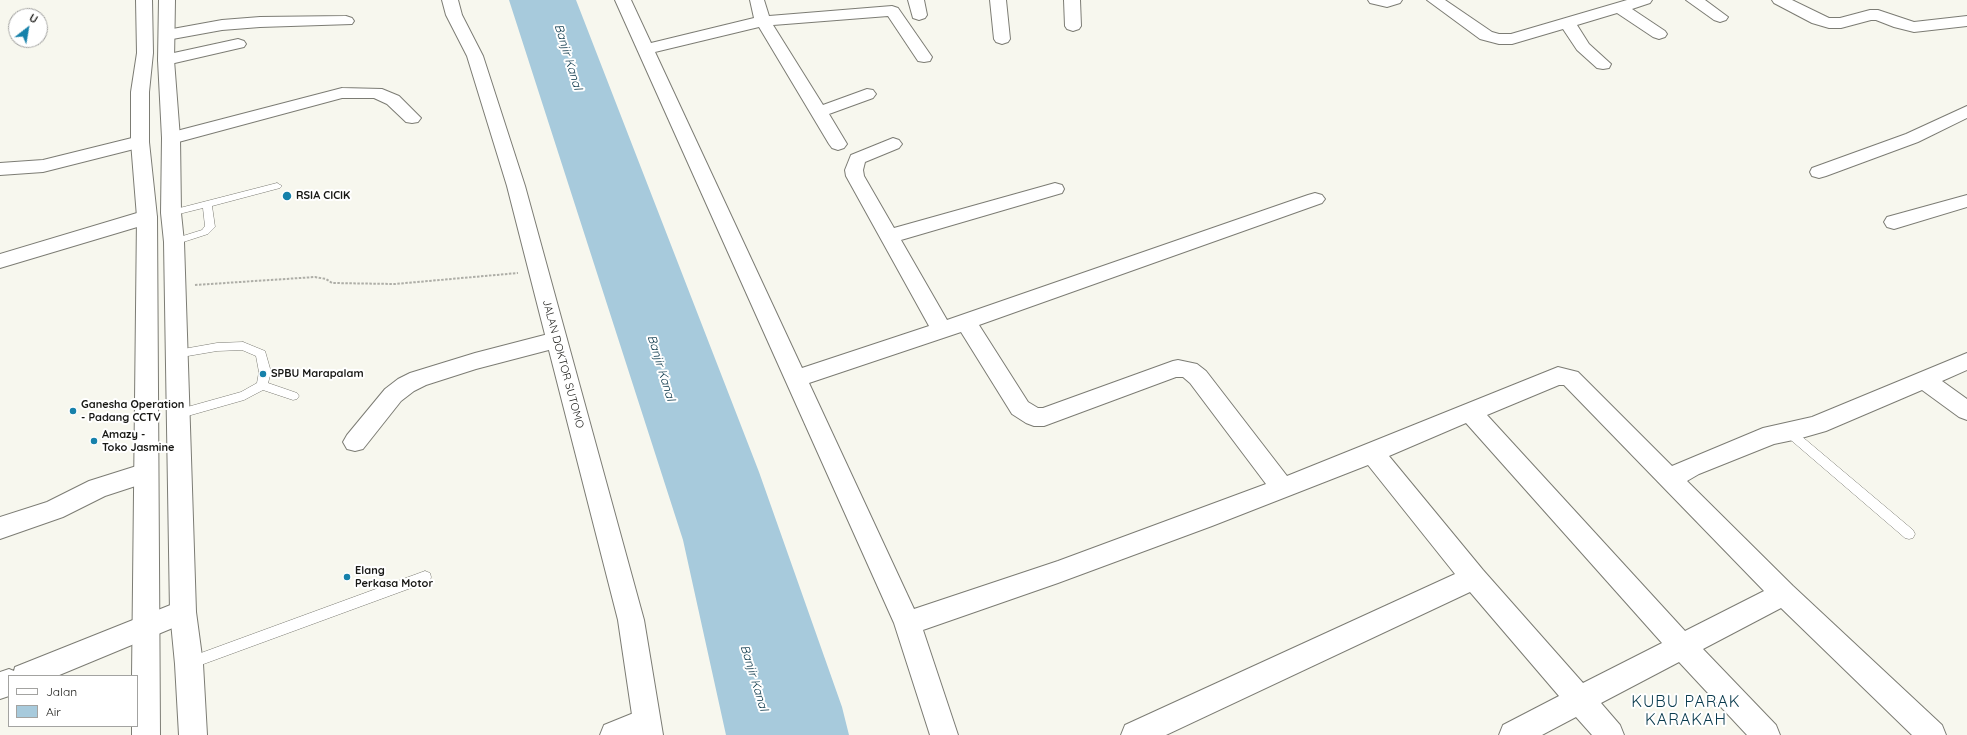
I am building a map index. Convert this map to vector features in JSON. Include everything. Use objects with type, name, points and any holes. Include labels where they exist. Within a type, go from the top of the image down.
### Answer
[{"type":"street","points":[[144,0],[144,54],[140,92],[140,131],[147,217],[146,735]]},
{"type":"street","points":[[167,0],[166,60],[171,138],[171,213],[174,242],[183,612],[189,664],[193,735]]},
{"type":"street","name":"JALAN DOKTOR SUTOMO","points":[[450,0],[454,16],[475,56],[516,186],[631,620],[648,728]]},
{"type":"street","points":[[623,0],[907,623],[944,735]]},
{"type":"street","points":[[998,0],[1002,39]]},
{"type":"street","points":[[1072,0],[1073,26]]},
{"type":"street","points":[[1376,0],[1387,2],[1394,0]]},
{"type":"street","points":[[1435,0],[1486,36],[1499,39],[1512,39],[1643,0]]},
{"type":"street","points":[[1694,0],[1720,17]]},
{"type":"street","points":[[1780,0],[1818,20],[1829,23],[1841,23],[1870,15],[1878,15],[1900,24],[1914,27],[1967,21]]},
{"type":"street","points":[[757,1],[763,21],[820,112],[838,144]]},
{"type":"street","points":[[645,49],[763,21],[890,6],[924,57]]},
{"type":"street","points":[[1619,7],[1660,34]]},
{"type":"street","points":[[167,35],[222,26],[254,23],[346,21]]},
{"type":"street","points":[[1567,22],[1583,46],[1603,64]]},
{"type":"street","points":[[166,60],[238,44]]},
{"type":"street","points":[[171,138],[342,93],[376,93],[393,100],[412,118]]},
{"type":"street","points":[[820,112],[867,94]]},
{"type":"street","points":[[1819,172],[1912,138],[1967,111]]},
{"type":"street","points":[[0,170],[43,166],[140,131],[170,113]]},
{"type":"street","points":[[893,144],[857,160],[854,170],[855,176],[942,329]]},
{"type":"street","points":[[890,236],[1056,189]]},
{"type":"street","points":[[796,379],[966,322],[1315,199]]},
{"type":"street","points":[[1894,222],[1967,202]]},
{"type":"street","points":[[0,261],[147,217]]},
{"type":"street","points":[[966,322],[1020,408],[1034,417],[1044,417],[1173,369],[1178,368],[1189,370],[1198,376],[1283,488]]},
{"type":"street","points":[[355,442],[393,395],[406,385],[418,379],[475,361],[556,340]]},
{"type":"street","points":[[1671,478],[1691,467],[1770,435],[1789,432],[1818,424],[1967,361]]},
{"type":"street","points":[[907,623],[1065,569],[1203,519],[1372,453],[1558,376],[1565,376],[1574,381],[1784,594],[1932,735]]},
{"type":"street","points":[[1925,380],[1967,411]]},
{"type":"street","points":[[1470,412],[1682,646],[1766,735]]},
{"type":"street","points":[[1372,453],[1474,578],[1610,735]]},
{"type":"street","points":[[0,528],[54,510],[98,488],[146,473]]},
{"type":"street","points":[[1135,735],[1474,578]]},
{"type":"street","points":[[1512,735],[1784,594]]},
{"type":"street","points":[[27,675],[183,612]]},
{"type":"street","points":[[614,735],[648,728]]},
{"type":"lane","points":[[171,213],[277,186]]},
{"type":"lane","points":[[174,242],[205,232],[210,227],[207,204]]},
{"type":"lane","points":[[176,354],[217,347],[243,346],[261,354],[265,372],[262,384],[244,396],[177,414]]},
{"type":"lane","points":[[262,384],[293,396]]},
{"type":"lane","points":[[1789,432],[1909,534]]},
{"type":"lane","points":[[189,664],[425,577]]},
{"type":"path","points":[[174,287],[315,277],[326,279],[332,283],[395,284],[538,270]]},
{"type":"water","name":"Banjir Kanal","points":[[509,0],[576,0],[759,472],[842,707],[849,735],[726,735],[683,540]]},
{"type":"place","name":"RSIA CICIK","points":[[287,196]]},
{"type":"place","name":"SPBU Marapalam","points":[[263,374]]},
{"type":"place","name":"Ganesha Operation - Padang CCTV","points":[[73,411]]},
{"type":"place","name":"Amazy - Toko Jasmine","points":[[94,441]]},
{"type":"place","name":"Elang Perkasa Motor","points":[[347,577]]},
{"type":"district","name":"KUBU PARAK KARAKAH","points":[[1686,711]]}]
